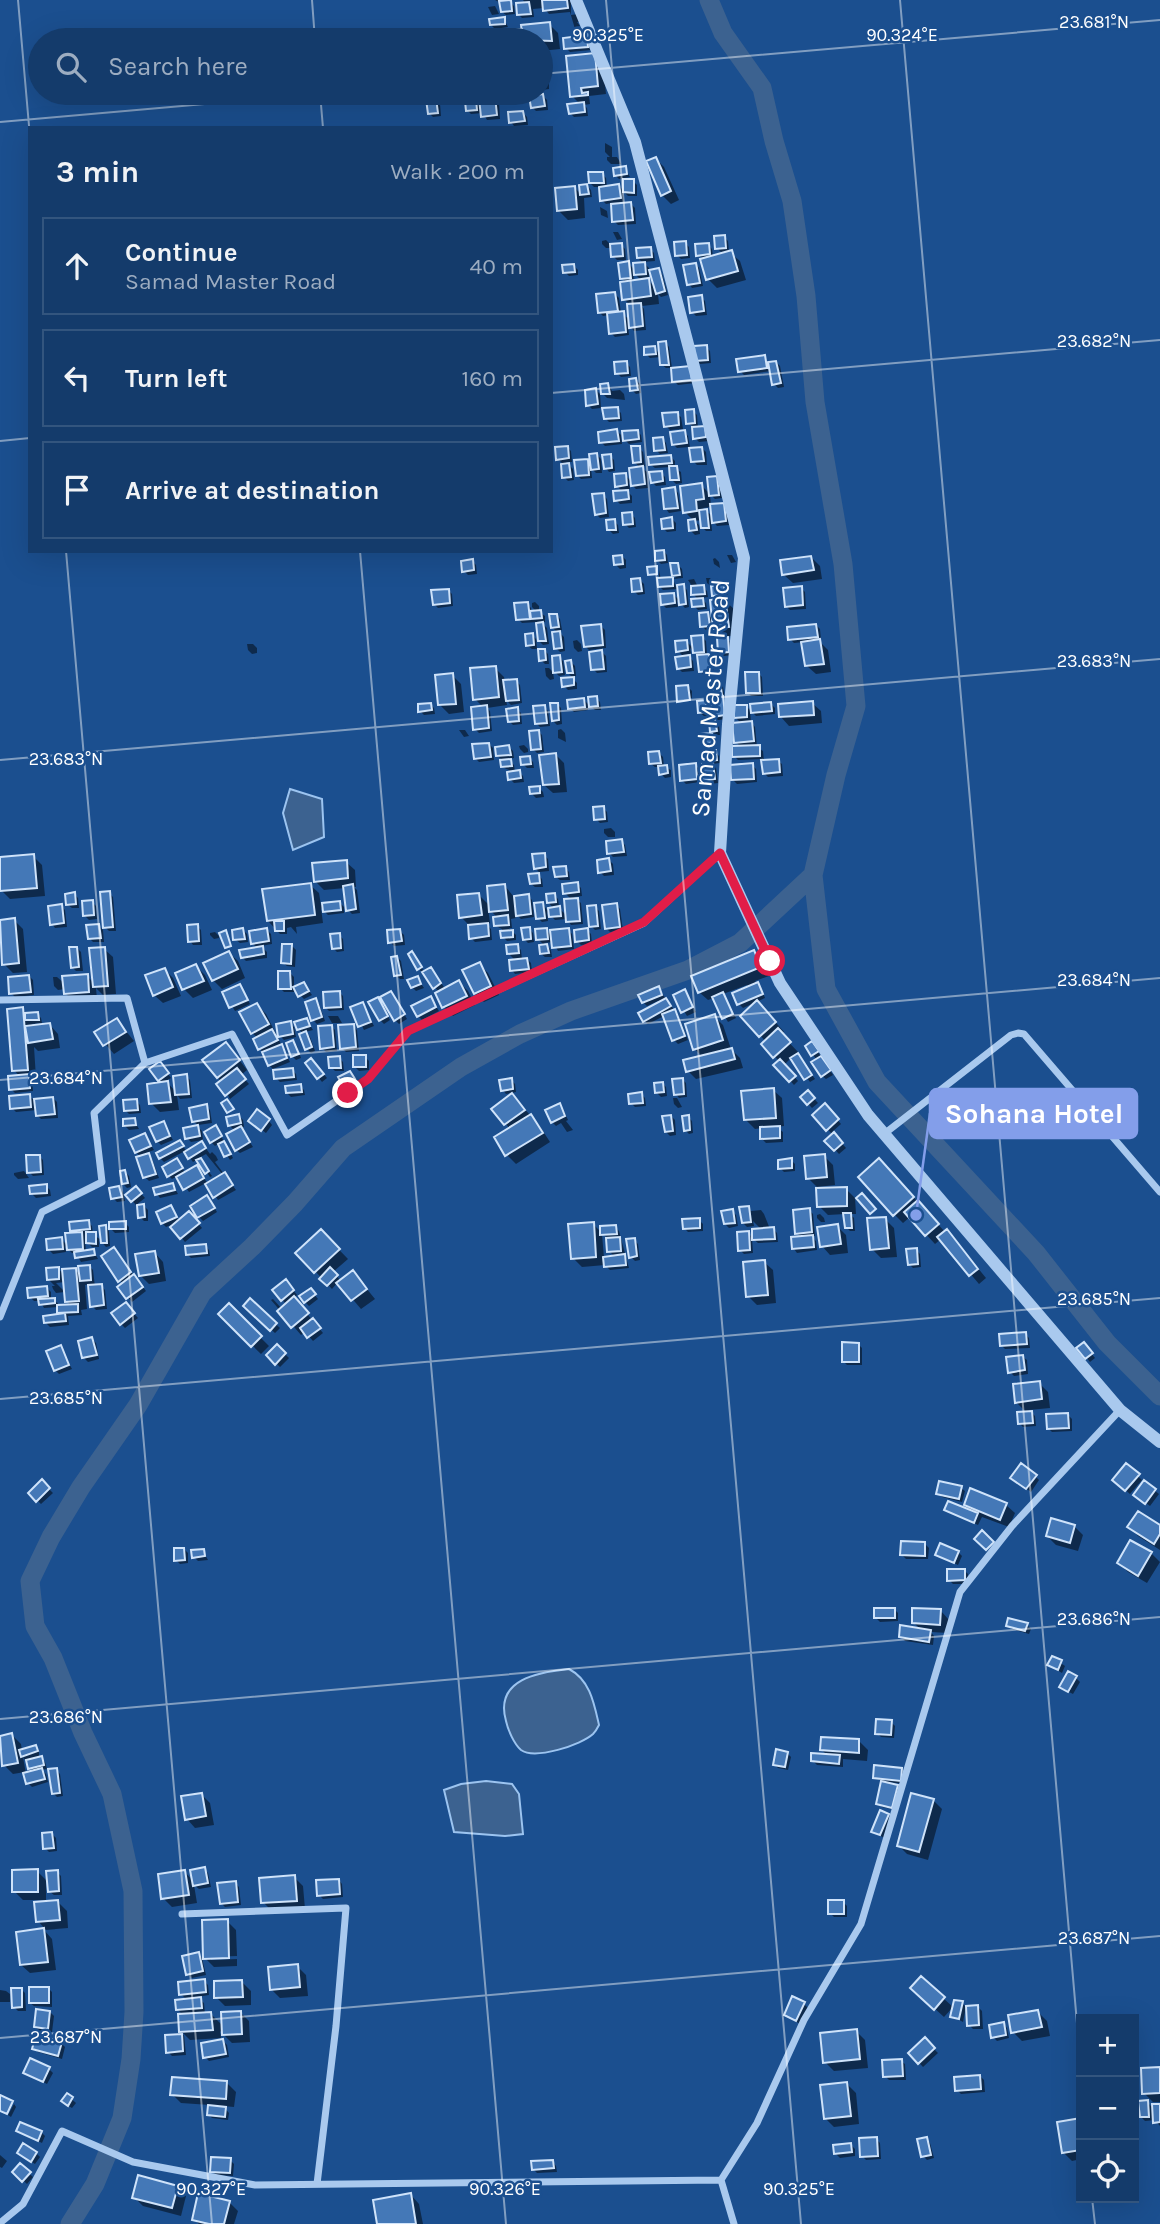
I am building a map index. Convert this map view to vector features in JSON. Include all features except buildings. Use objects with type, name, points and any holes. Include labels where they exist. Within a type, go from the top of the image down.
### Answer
[{"type":"street","name":"Samad Master Road","points":[[576,0],[635,142],[744,558],[728,724],[720,853],[780,983],[868,1115],[1119,1410],[1160,1442]]},
{"type":"street","points":[[0,1317],[42,1212],[102,1182],[94,1113],[145,1063],[232,1034],[287,1135],[368,1079],[408,1031],[644,922],[720,853]]},
{"type":"street","points":[[0,1000],[127,998],[145,1063]]},
{"type":"street","points":[[884,1134],[1011,1035],[1024,1034],[1160,1192]]},
{"type":"street","points":[[734,2224],[721,2180],[757,2123],[804,2020],[861,1924],[960,1592],[1012,1526],[1119,1410]]},
{"type":"street","points":[[182,1914],[346,1908],[336,2026],[317,2184]]},
{"type":"street","points":[[0,2223],[23,2204],[62,2131],[133,2162],[255,2185],[721,2180]]},
{"type":"water","points":[[290,789],[322,799],[324,837],[293,850],[283,813]]},
{"type":"water","points":[[569,1669],[582,1679],[586,1686],[599,1725],[593,1734],[569,1747],[536,1753],[521,1750],[507,1725],[504,1707],[507,1696],[522,1680],[545,1672]]},
{"type":"water","points":[[486,1781],[512,1784],[519,1794],[523,1834],[505,1836],[454,1832],[444,1790],[461,1784]]},
{"type":"waterway","points":[[70,2224],[95,2184],[122,2118],[131,2059],[134,2012],[133,1891],[112,1794],[83,1733],[53,1658],[35,1626],[30,1581],[51,1537],[81,1487],[138,1405],[202,1293],[295,1203],[343,1148],[461,1067],[520,1034],[571,1011],[688,970],[740,943],[813,875],[836,775],[856,706],[843,564],[815,402],[806,296],[792,201],[762,88],[723,33],[709,0]]},
{"type":"waterway","points":[[813,875],[826,989],[877,1082],[1036,1253],[1107,1343],[1160,1396]]},
{"type":"place","name":"Sohana Hotel","points":[[916,1215]]},
{"type":"route","points":[[348,1093],[368,1079],[408,1031],[644,922],[720,853],[770,961]]}]
